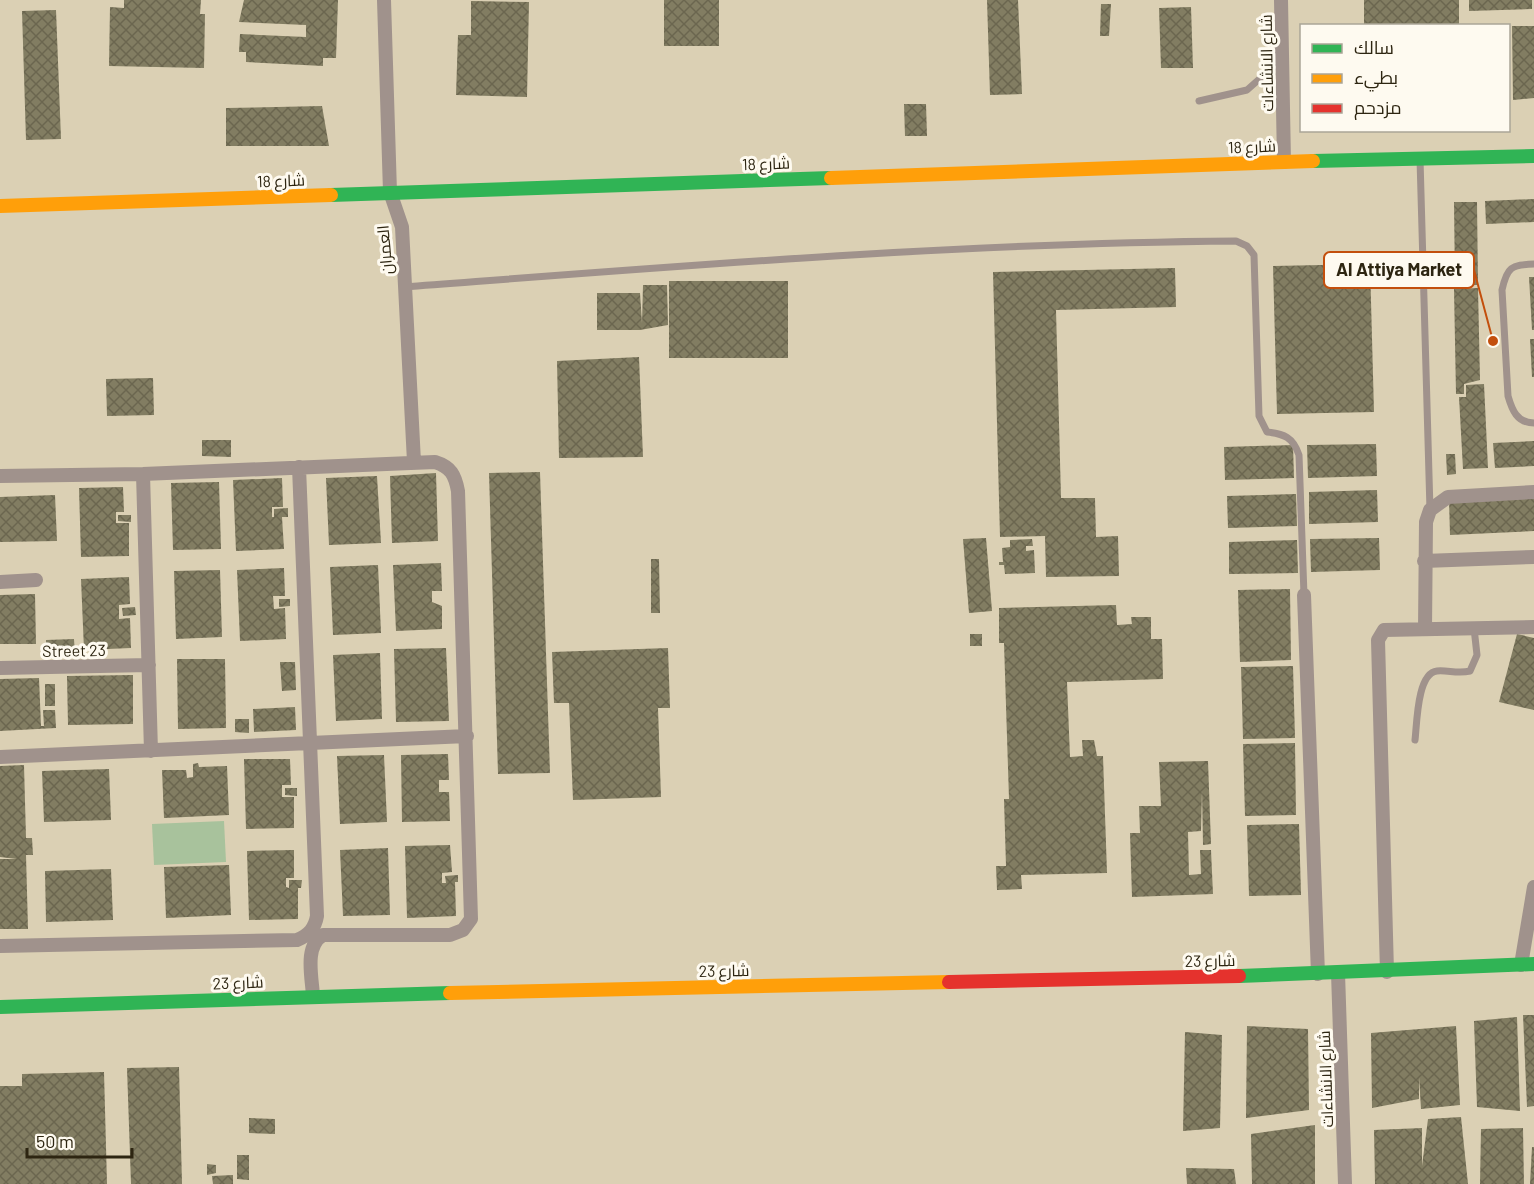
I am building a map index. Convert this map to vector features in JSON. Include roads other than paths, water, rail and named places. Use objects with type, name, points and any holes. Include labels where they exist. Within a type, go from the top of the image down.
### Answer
[{"type":"street","name":"العمران","points":[[384,0],[390,192],[402,227],[414,462]]},
{"type":"street","name":"شارع الانشاءات","points":[[1281,0],[1284,162]]},
{"type":"street","name":"شارع 18","points":[[0,206],[1284,162],[1534,156]]},
{"type":"street","points":[[0,476],[143,474],[414,462],[435,462],[445,465],[454,473],[458,491],[472,912],[468,926],[450,935],[323,935],[315,941],[311,951],[313,996]]},
{"type":"street","points":[[0,946],[297,940],[307,935],[314,926],[317,916],[299,467]]},
{"type":"street","points":[[143,474],[151,751]]},
{"type":"street","points":[[1425,629],[1424,561],[1426,522],[1430,510],[1448,496],[1534,492]]},
{"type":"street","points":[[1424,561],[1534,557]]},
{"type":"street","points":[[0,582],[36,580]]},
{"type":"street","points":[[1304,595],[1318,974]]},
{"type":"street","points":[[1387,972],[1378,640],[1384,630],[1534,627]]},
{"type":"street","name":"Street 23","points":[[0,668],[149,665]]},
{"type":"street","points":[[0,757],[467,736]]},
{"type":"street","points":[[1530,967],[1534,887]]},
{"type":"street","name":"شارع 23","points":[[0,1007],[313,996],[1338,974],[1530,967]]},
{"type":"street","name":"شارع الانشاءات","points":[[1338,974],[1345,1184]]},
{"type":"lane","points":[[1199,101],[1247,90],[1282,59]]},
{"type":"lane","points":[[1420,159],[1430,510]]},
{"type":"lane","points":[[404,287],[623,270],[1088,243],[1236,241],[1247,246],[1254,255],[1259,416],[1267,432],[1285,434],[1295,444],[1299,454],[1304,595]]},
{"type":"lane","points":[[1534,264],[1515,265],[1505,273],[1502,290],[1508,396],[1513,412],[1526,423],[1534,423]]},
{"type":"lane","points":[[1415,740],[1423,683],[1428,674],[1436,671],[1452,673],[1470,671],[1478,655],[1474,628]]},
{"type":"place","name":"Al Attiya Market","points":[[1493,341]]}]
